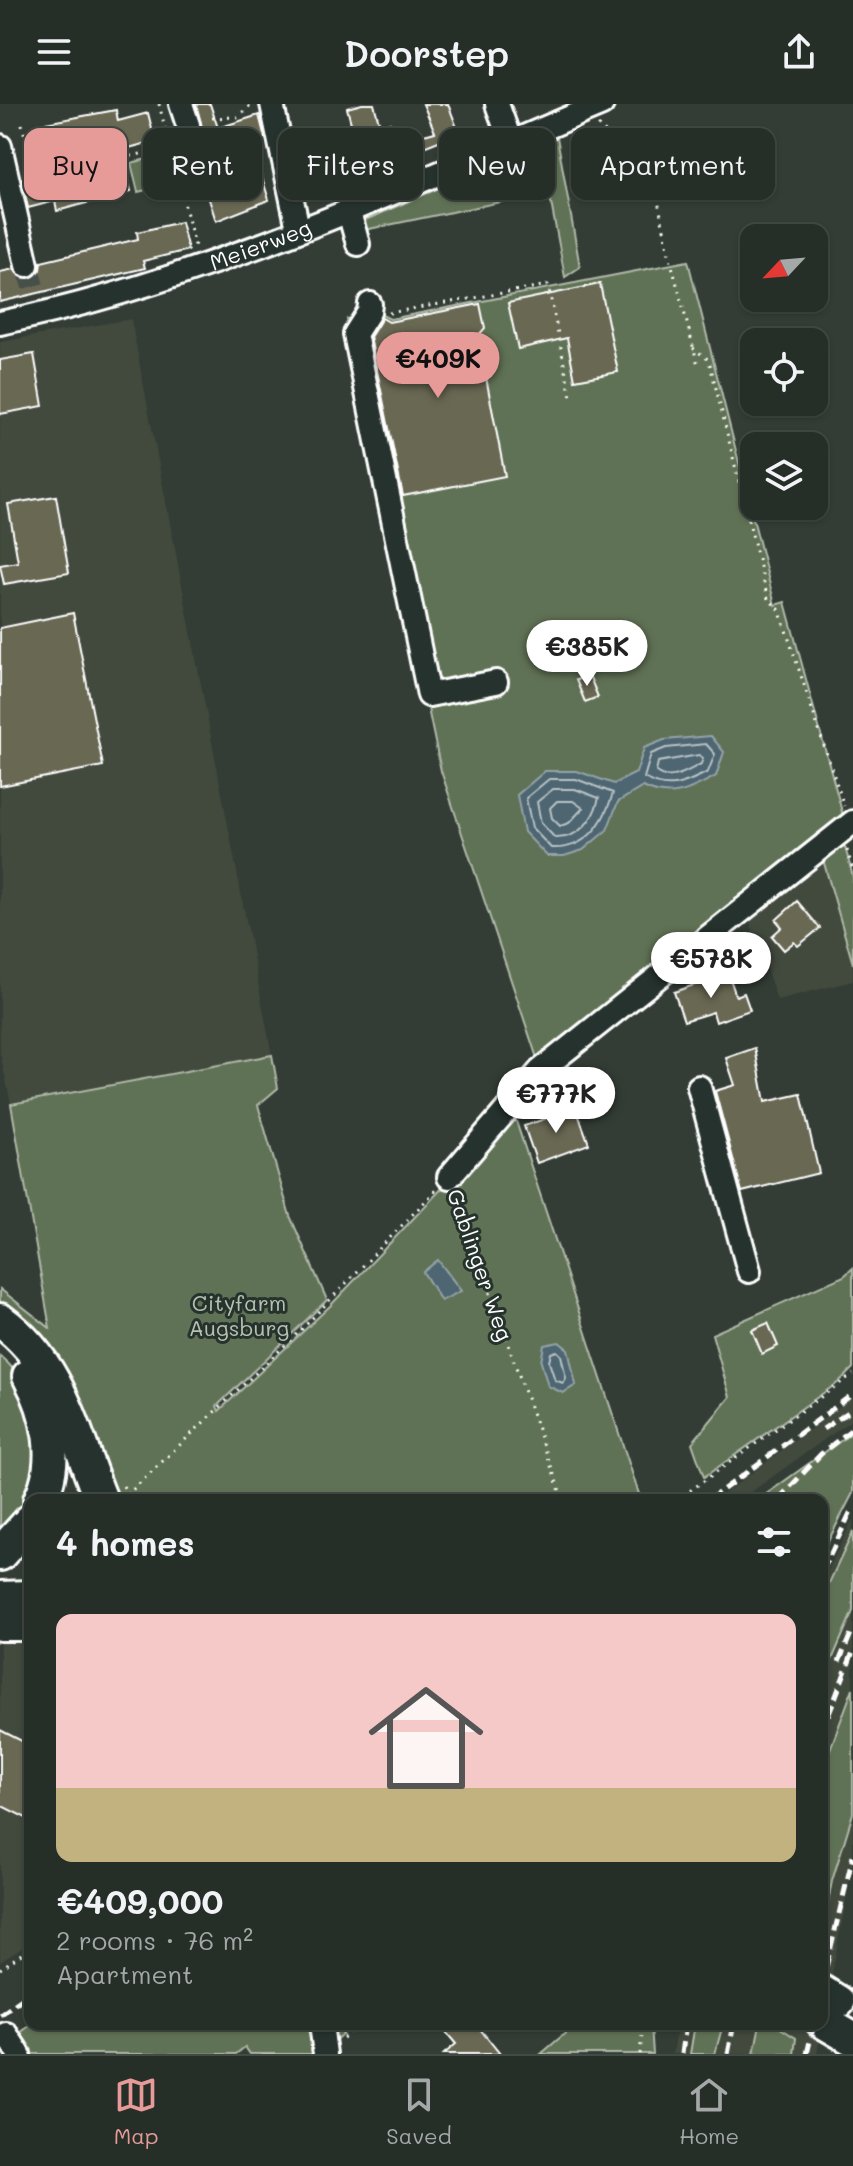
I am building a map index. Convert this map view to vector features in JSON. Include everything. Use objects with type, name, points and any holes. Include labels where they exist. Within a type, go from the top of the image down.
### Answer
[{"type":"highway","points":[[0,1320],[26,1339],[45,1363],[113,1494]]},
{"type":"highway","points":[[0,1344],[23,1366],[40,1397],[49,1429],[50,1461],[42,1494]]},
{"type":"highway","points":[[0,1554],[24,1528]]},
{"type":"highway","points":[[0,1598],[24,1597]]},
{"type":"highway","points":[[0,1624],[24,1624]]},
{"type":"highway","points":[[828,2006],[853,2039]]},
{"type":"street","points":[[272,104],[278,128]]},
{"type":"street","points":[[497,104],[506,128]]},
{"type":"street","name":"Meierweg","points":[[546,128],[592,108]]},
{"type":"street","points":[[0,146],[27,265]]},
{"type":"street","name":"Meierweg","points":[[0,323],[38,304],[129,291],[298,229],[439,172]]},
{"type":"street","points":[[290,200],[298,229]]},
{"type":"street","points":[[348,209],[358,244]]},
{"type":"street","points":[[370,306],[355,334],[429,695],[496,682]]},
{"type":"street","name":"Gablinger Weg","points":[[449,1177],[541,1070],[850,824]]},
{"type":"street","points":[[699,1087],[749,1271]]},
{"type":"street","points":[[322,2030],[325,2054]]},
{"type":"street","points":[[6,2034],[19,2054]]},
{"type":"path","points":[[159,104],[164,128]]},
{"type":"path","points":[[212,118],[237,117],[252,104]]},
{"type":"path","points":[[592,108],[653,177],[698,365]]},
{"type":"path","points":[[22,124],[24,133]]},
{"type":"path","points":[[127,151],[130,150],[131,156],[143,154],[141,145]]},
{"type":"path","points":[[5,170],[24,166]]},
{"type":"path","points":[[183,200],[200,265]]},
{"type":"path","points":[[370,306],[386,314],[417,305],[548,285],[571,397]]},
{"type":"path","points":[[503,287],[504,294]]},
{"type":"path","points":[[451,302],[452,309]]},
{"type":"path","points":[[693,348],[709,360],[768,599],[779,609],[810,710],[840,786],[850,824]]},
{"type":"path","points":[[118,1494],[300,1331],[449,1177]]},
{"type":"path","name":"Gablinger Weg","points":[[449,1177],[561,1494]]},
{"type":"path","points":[[685,1494],[853,1374]]},
{"type":"path","points":[[0,1969],[24,1952]]},
{"type":"path","points":[[640,2054],[643,2030]]},
{"type":"shaded area","points":[[131,319],[272,1055],[11,1104],[0,1053],[0,342]]},
{"type":"shaded area","points":[[820,849],[853,964],[853,981],[777,1000],[747,913]]},
{"type":"shaded area","points":[[853,1397],[853,1419],[748,1494],[724,1494]]},
{"type":"shaded area","points":[[853,1519],[853,1863],[828,1996],[828,1570]]},
{"type":"shaded area","points":[[24,1638],[24,1947],[0,1962],[0,1639]]},
{"type":"shaded area","points":[[677,2030],[822,2030],[817,2054],[673,2054]]},
{"type":"green space","points":[[555,138],[580,267],[565,277],[551,200],[555,200]]},
{"type":"green space","points":[[143,160],[143,191],[138,192],[131,163]]},
{"type":"green space","points":[[439,188],[439,200],[510,200],[364,230],[363,221],[412,200],[423,200],[423,195]]},
{"type":"green space","points":[[688,261],[740,467],[740,520],[754,520],[775,605],[785,602],[845,823],[541,1070],[441,771],[347,319],[378,313],[390,319]]},
{"type":"green space","points":[[841,832],[853,877],[853,964],[820,849]]},
{"type":"green space","name":"Cityfarm Augsburg","points":[[272,1055],[278,1088],[258,1105],[290,1216],[327,1300],[217,1406],[219,1411],[331,1305],[448,1182],[512,1109],[639,1494],[107,1494],[0,1307],[0,1289],[50,1328],[11,1104]]},
{"type":"green space","points":[[853,1268],[853,1368],[839,1382],[704,1477],[692,1443],[730,1397],[712,1334],[844,1276]]},
{"type":"green space","points":[[0,1356],[18,1375],[30,1397],[38,1447],[28,1494],[24,1494],[24,1502],[0,1539]]},
{"type":"green space","points":[[853,1432],[853,1493],[828,1541],[828,1494],[766,1494]]},
{"type":"green space","points":[[853,1532],[853,1611],[828,1669],[828,1585]]},
{"type":"green space","points":[[853,1688],[853,1813],[828,1902],[828,1755]]},
{"type":"green space","points":[[24,2030],[347,2030],[319,2054],[250,2054],[245,2047],[236,2054],[28,2054],[16,2036]]},
{"type":"green space","points":[[569,2030],[651,2030],[653,2054],[541,2054]]},
{"type":"green space","points":[[694,2030],[721,2030],[715,2054],[690,2054]]},
{"type":"green space","points":[[759,2030],[783,2030],[796,2038],[794,2054],[754,2054]]},
{"type":"water","points":[[711,736],[724,752],[716,776],[680,792],[663,793],[643,787],[618,802],[607,830],[583,850],[564,856],[547,856],[524,832],[517,795],[545,771],[577,771],[614,784],[636,773],[644,748],[664,740]]},
{"type":"water","points":[[438,1260],[461,1291],[441,1301],[423,1272]]},
{"type":"water","points":[[559,1342],[568,1349],[576,1385],[563,1393],[548,1386],[541,1362],[544,1345]]},
{"type":"building","points":[[196,104],[210,104],[218,128],[202,127]]},
{"type":"building","points":[[374,104],[380,126],[390,123],[391,128],[349,128],[352,127],[347,108]]},
{"type":"building","points":[[423,104],[448,104],[457,128],[439,128],[439,141],[423,147],[423,135],[435,132]]},
{"type":"building","points":[[116,110],[118,121],[148,113],[152,128],[143,128],[143,144],[127,148],[127,128],[41,128],[40,124]]},
{"type":"building","points":[[259,115],[265,138],[262,139],[262,128],[218,128]]},
{"type":"building","points":[[262,177],[269,200],[216,221],[209,200],[262,200]]},
{"type":"building","points":[[26,200],[98,200],[57,211],[55,201],[28,208]]},
{"type":"building","points":[[181,222],[188,250],[143,261],[145,268],[0,302],[0,272],[14,269],[22,278],[31,278],[40,270],[41,262],[138,239],[137,232]]},
{"type":"building","points":[[600,284],[618,372],[575,380],[567,338],[518,349],[508,303]]},
{"type":"building","points":[[480,304],[485,328],[478,336],[505,476],[403,496],[370,337],[382,318],[389,322]]},
{"type":"building","points":[[34,354],[43,406],[0,414],[0,360]]},
{"type":"building","points":[[56,496],[69,573],[4,584],[0,565],[18,562],[8,504]]},
{"type":"building","points":[[73,613],[103,766],[0,786],[0,628]]},
{"type":"building","points":[[589,675],[598,697],[585,702],[576,680]]},
{"type":"building","points":[[797,901],[820,928],[798,946],[794,942],[784,950],[772,936],[782,927],[776,920]]},
{"type":"building","points":[[728,973],[736,996],[744,993],[750,1010],[716,1022],[713,1012],[684,1021],[674,992]]},
{"type":"building","points":[[755,1048],[765,1102],[801,1094],[819,1173],[742,1192],[715,1091],[735,1085],[726,1058]]},
{"type":"building","points":[[576,1108],[589,1144],[537,1163],[524,1126]]},
{"type":"building","points":[[768,1323],[778,1346],[762,1354],[752,1330]]},
{"type":"building","points":[[0,1730],[24,1742],[24,1817],[0,1805]]},
{"type":"building","points":[[444,2030],[481,2030],[500,2054],[444,2054],[456,2044]]},
{"type":"tunnel","points":[[27,265],[35,294]]},
{"type":"railway","points":[[717,1494],[853,1394]]},
{"type":"railway","points":[[823,1429],[853,1409]]},
{"type":"railway","points":[[784,1494],[821,1454],[853,1428]]},
{"type":"railway","points":[[828,1559],[853,1507]]},
{"type":"railway","points":[[839,1662],[853,1629]]},
{"type":"railway","points":[[828,1717],[853,1652]]},
{"type":"railway","points":[[828,1959],[853,1856]]},
{"type":"railway","points":[[0,2015],[24,1997]]},
{"type":"railway","points":[[682,2054],[685,2030]]},
{"type":"railway","points":[[728,2054],[733,2030]]},
{"type":"railway","points":[[807,2054],[813,2030]]}]
